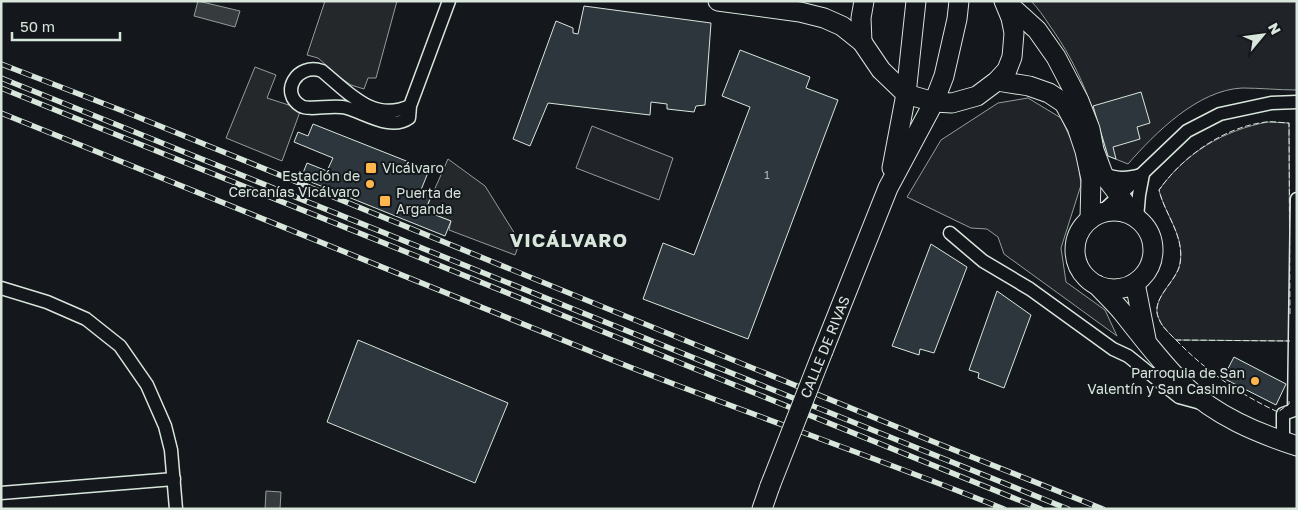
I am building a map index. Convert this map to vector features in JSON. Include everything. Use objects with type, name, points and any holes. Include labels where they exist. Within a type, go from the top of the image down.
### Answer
[{"type":"main road","points":[[718,1],[800,12],[824,18],[842,26],[862,42],[881,70],[906,94],[934,102],[952,103],[977,96],[997,81],[1007,70],[1012,57],[1014,33],[1011,18],[1004,1]]},
{"type":"main road","points":[[862,42],[861,18],[864,1]]},
{"type":"main road","name":"CALLE DE RIVAS","points":[[888,188],[906,94],[916,1]]},
{"type":"main road","name":"CALLE DE RIVAS","points":[[762,508],[888,188],[934,102],[944,76],[957,19],[959,1]]},
{"type":"main road","points":[[1004,1],[1038,30],[1046,42],[1069,80],[1090,129],[1094,150],[1103,174],[1119,197],[1146,227],[1152,238],[1154,251],[1151,264],[1145,275],[1135,283],[1123,288],[1109,289],[1097,285]]},
{"type":"main road","points":[[997,81],[1029,86],[1049,92],[1064,103],[1077,126],[1085,151],[1096,216]]},
{"type":"main road","points":[[1135,216],[1123,211],[1112,210],[1096,216],[1082,227],[1077,237],[1075,248],[1076,259],[1081,270],[1122,312],[1186,388],[1225,416],[1261,434],[1290,444]]},
{"type":"main road","points":[[1135,283],[1148,345]]},
{"type":"street","points":[[410,106],[400,110],[389,111],[370,107],[356,100],[322,71],[316,69],[302,71],[296,76],[292,88],[296,101],[302,106],[346,108],[394,123],[404,122],[408,118],[410,106],[449,1]]},
{"type":"street","points":[[1096,216],[1119,197],[1187,131],[1220,114],[1272,103],[1297,102]]},
{"type":"street","points":[[1103,174],[1122,178],[1143,174]]},
{"type":"street","points":[[1135,216],[1143,174]]},
{"type":"street","points":[[1290,444],[1283,414],[1294,410],[1297,199]]},
{"type":"street","points":[[950,233],[983,260],[1030,288],[1113,348],[1128,356],[1179,397],[1208,404]]},
{"type":"street","points":[[1,288],[47,302],[86,319],[120,346],[146,385],[156,403],[165,426],[171,450],[176,509]]},
{"type":"street","points":[[1128,356],[1148,345]]},
{"type":"street","points":[[1,493],[174,479]]},
{"type":"shaded area","points":[[198,1],[240,11],[235,27],[194,16]]},
{"type":"shaded area","points":[[325,1],[397,1],[376,78],[368,78],[364,89],[351,85],[318,58],[307,55]]},
{"type":"shaded area","points":[[1031,1],[1297,1],[1297,90],[1242,88],[1209,96],[1164,127],[1128,164],[1108,156],[1091,104],[1078,73],[1070,57]]},
{"type":"shaded area","points":[[255,67],[276,75],[267,98],[301,109],[282,161],[226,138]]},
{"type":"shaded area","points":[[1028,98],[1061,118],[1077,152],[1081,185],[1061,248],[1066,282],[1105,310],[1117,336],[1004,254],[998,237],[987,229],[971,228],[907,197],[941,140],[998,103]]},
{"type":"shaded area","points":[[1268,122],[1289,123],[1290,341],[1176,340],[1162,325],[1157,312],[1160,298],[1178,270],[1181,253],[1177,235],[1159,190],[1181,165],[1207,145],[1236,131]]},
{"type":"shaded area","points":[[592,126],[673,158],[659,200],[576,168]]},
{"type":"shaded area","points":[[448,159],[485,186],[520,242],[515,255],[449,230],[451,221],[425,211]]},
{"type":"shaded area","points":[[266,491],[281,492],[280,509],[265,509]]},
{"type":"building","points":[[584,6],[711,23],[705,105],[696,106],[694,112],[667,109],[667,104],[651,102],[650,115],[548,103],[530,146],[513,139],[556,21],[573,28],[573,33],[578,34]]},
{"type":"building","points":[[740,50],[810,77],[806,88],[838,100],[748,339],[643,299],[663,243],[694,255],[750,107],[722,96]]},
{"type":"building","points":[[1141,92],[1150,123],[1137,127],[1140,139],[1113,147],[1116,159],[1108,156],[1093,106]]},
{"type":"building","name":"Estación de Cercanías Vicálvaro","points":[[313,124],[429,170],[421,190],[432,194],[425,211],[451,221],[445,236],[301,178],[307,163],[327,171],[333,158],[294,142],[298,132],[308,136]]},
{"type":"building","points":[[931,244],[967,267],[934,353],[920,349],[919,355],[892,346]]},
{"type":"building","points":[[997,291],[1031,315],[1004,388],[978,378],[979,373],[969,370]]},
{"type":"building","points":[[358,340],[508,403],[475,483],[327,422]]},
{"type":"building","name":"Parroquia de San Valentín y San Casimiro","points":[[1234,357],[1286,384],[1276,405],[1223,378]]},
{"type":"railway","points":[[1,64],[123,111],[929,440],[1103,509]]},
{"type":"railway","points":[[1,78],[1068,509]]},
{"type":"railway","points":[[1,88],[1041,509]]},
{"type":"railway","points":[[1,113],[622,364],[1004,509]]},
{"type":"fence","points":[[1290,314],[1289,123],[1266,122],[1235,130],[1206,145],[1180,166],[1159,190],[1177,235],[1181,254],[1178,271],[1160,298],[1157,312],[1162,325],[1176,340],[1290,341]]},
{"type":"fence","points":[[1176,340],[1211,372],[1264,405],[1278,412],[1289,404],[1289,401]]},
{"type":"place","name":"Vicálvaro","points":[[371,168]]},
{"type":"place","name":"Estación de Cercanías Vicálvaro","points":[[370,184]]},
{"type":"place","name":"Puerta de Arganda","points":[[385,201]]},
{"type":"place","name":"Parroquia de San Valentín y San Casimiro","points":[[1255,381]]},
{"type":"district","name":"VICÁLVARO","points":[[569,240]]}]
